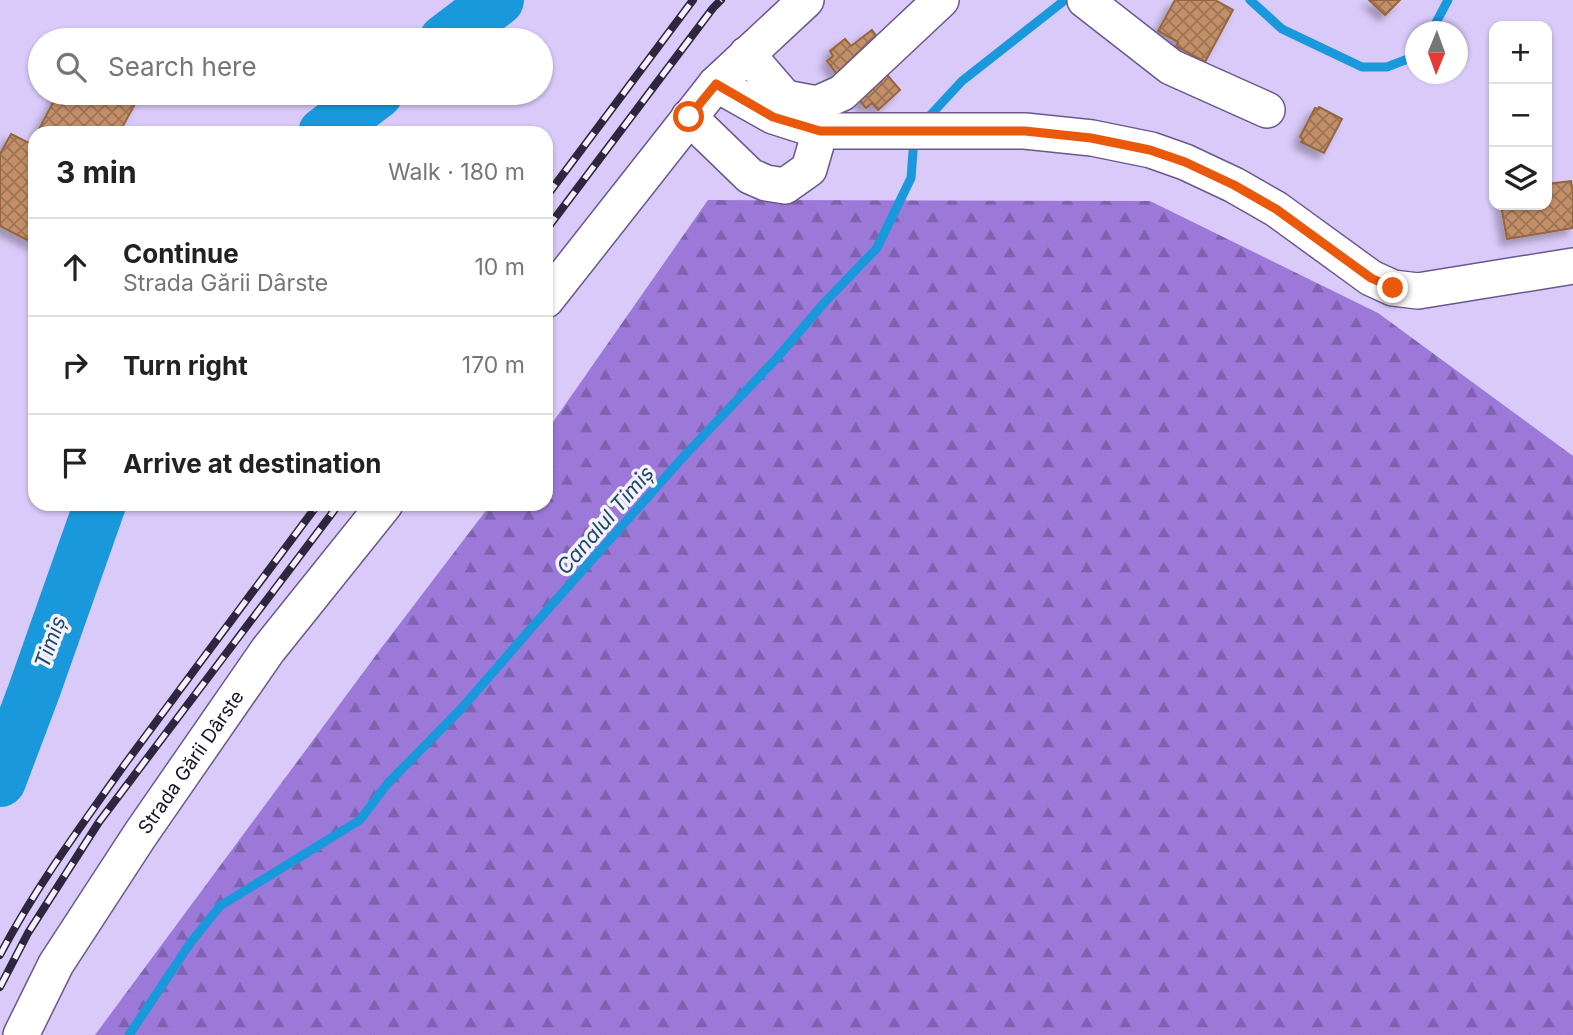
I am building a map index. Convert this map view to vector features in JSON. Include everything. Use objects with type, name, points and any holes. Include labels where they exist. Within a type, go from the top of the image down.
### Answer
[{"type":"street","points":[[553,291],[716,84],[806,0]]},
{"type":"street","points":[[689,117],[750,176],[766,183],[785,186],[809,169],[818,118],[941,0]]},
{"type":"street","points":[[1084,0],[1171,67],[1267,110]]},
{"type":"street","points":[[747,54],[785,98],[818,118]]},
{"type":"street","points":[[716,84],[773,117],[818,118],[915,131],[1025,131],[1091,138],[1150,150],[1185,162],[1234,185],[1276,209],[1371,278],[1393,288],[1418,291],[1573,266]]},
{"type":"street","name":"Strada Gării Dârste","points":[[21,1035],[56,964],[140,835],[268,650],[380,511]]},
{"type":"green space","points":[[708,200],[1150,201],[1378,313],[1573,456],[1573,1035],[95,1035],[486,511],[553,511],[553,422]]},
{"type":"building","points":[[1175,0],[1215,0],[1233,10],[1205,62],[1176,46],[1178,42],[1158,31]]},
{"type":"building","points":[[1369,0],[1400,0],[1385,15]]},
{"type":"building","points":[[872,30],[884,46],[841,80],[827,61],[833,56],[830,51],[845,39],[851,46]]},
{"type":"building","points":[[882,69],[900,90],[878,110],[872,103],[866,108],[853,93]]},
{"type":"building","points":[[52,105],[134,105],[123,126],[41,126]]},
{"type":"building","points":[[1319,107],[1342,119],[1324,153],[1301,142],[1303,139],[1300,137],[1315,108]]},
{"type":"building","points":[[11,134],[28,142],[28,240],[0,226],[0,154]]},
{"type":"building","points":[[1571,181],[1573,228],[1507,239],[1502,210],[1552,210],[1552,183]]},
{"type":"waterway","name":"Timiș","points":[[461,28],[498,0]]},
{"type":"waterway","name":"Canalul Timiș","points":[[924,122],[962,81],[1065,0]]},
{"type":"waterway","name":"Canalul Timiș","points":[[1250,0],[1282,29],[1362,67],[1387,67],[1405,60]]},
{"type":"waterway","name":"Canalul Timiș","points":[[1437,21],[1448,0]]},
{"type":"waterway","name":"Timiș","points":[[333,126],[361,105]]},
{"type":"waterway","name":"Canalul Timiș","points":[[129,1035],[191,942],[220,906],[360,820],[388,783],[461,709],[685,455],[877,248],[911,178],[914,139]]},
{"type":"waterway","name":"Timiș","points":[[0,781],[98,511]]},
{"type":"railway","points":[[553,188],[693,0]]},
{"type":"railway","points":[[553,221],[721,0]]},
{"type":"railway","points":[[0,955],[43,881],[92,811],[313,511]]},
{"type":"railway","points":[[0,987],[28,933],[99,822],[334,511]]},
{"type":"route","points":[[689,117],[716,84],[773,117],[820,131],[1025,131],[1091,138],[1150,150],[1185,162],[1234,185],[1276,209],[1371,278],[1393,288]]}]
